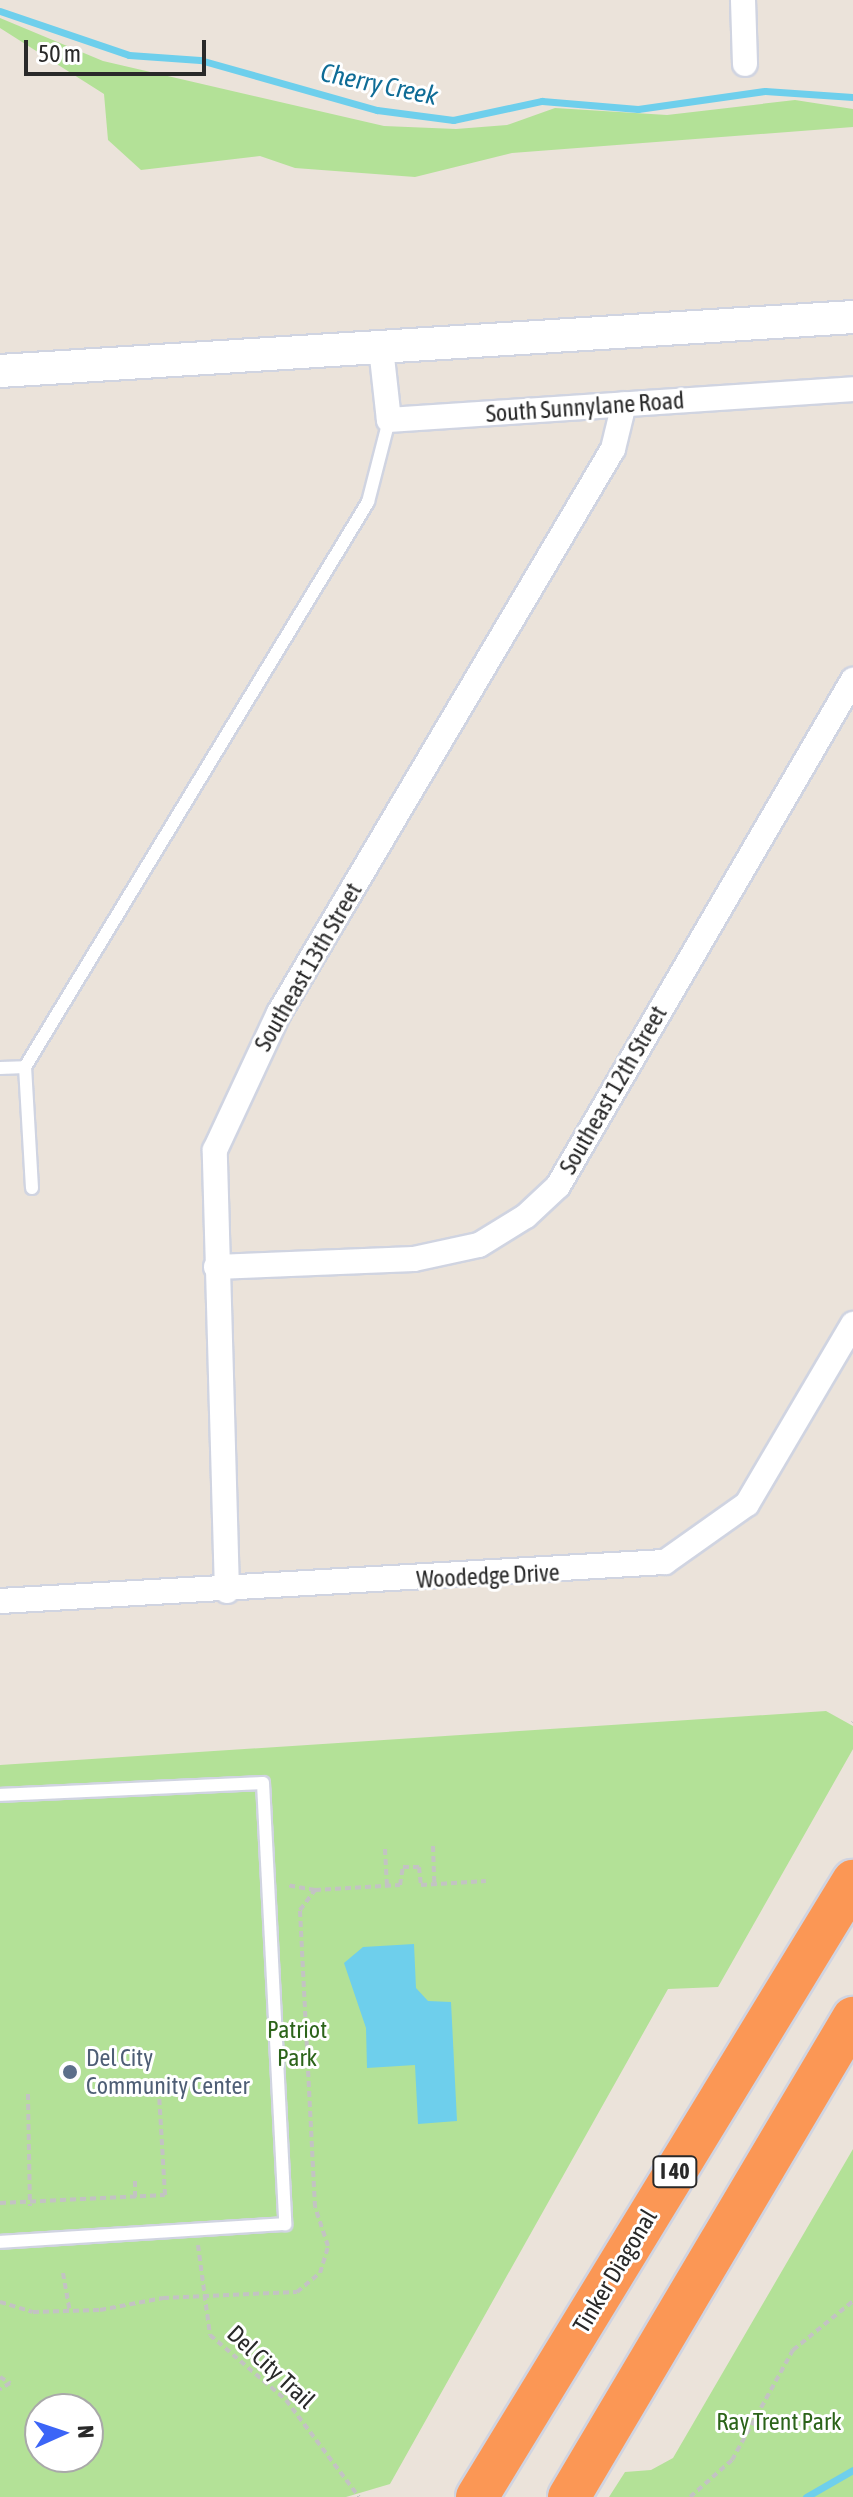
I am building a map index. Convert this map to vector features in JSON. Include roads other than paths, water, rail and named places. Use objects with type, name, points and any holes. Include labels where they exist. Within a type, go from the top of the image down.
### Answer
[{"type":"highway","name":"Tinker Diagonal","points":[[488,2480],[853,1881]]},
{"type":"highway","points":[[575,2487],[853,2018]]},
{"type":"main road","points":[[0,371],[853,317]]},
{"type":"street","points":[[743,0],[745,64]]},
{"type":"street","points":[[381,348],[389,420]]},
{"type":"street","name":"South Sunnylane Road","points":[[389,420],[853,389]]},
{"type":"street","name":"Southeast 13th Street","points":[[227,1591],[215,1150],[233,1101],[613,449],[624,404]]},
{"type":"street","name":"Southeast 12th Street","points":[[216,1267],[414,1259],[479,1245],[526,1216],[558,1186],[853,680]]},
{"type":"street","name":"Woodedge Drive","points":[[0,1601],[227,1591],[665,1562],[747,1504],[853,1324]]},
{"type":"lane","points":[[32,1188],[25,1067],[368,502],[389,420]]},
{"type":"lane","points":[[0,1068],[25,1067]]},
{"type":"lane","points":[[0,1795],[263,1783],[285,2224],[0,2242]]},
{"type":"water","points":[[414,1944],[416,1988],[428,2001],[451,2002],[457,2121],[418,2124],[415,2065],[367,2068],[366,2028],[344,1963],[363,1947]]},
{"type":"waterway","name":"Cherry Creek","points":[[0,11],[129,55],[200,60],[377,110],[453,120],[542,101],[638,109],[765,91],[853,97]]},
{"type":"waterway","points":[[806,2497],[853,2470]]},
{"type":"place","name":"Del City Community Center","points":[[70,2072]]},
{"type":"park label","name":"Patriot Park","points":[[297,2044]]},
{"type":"park label","name":"Ray Trent Park","points":[[779,2422]]}]
